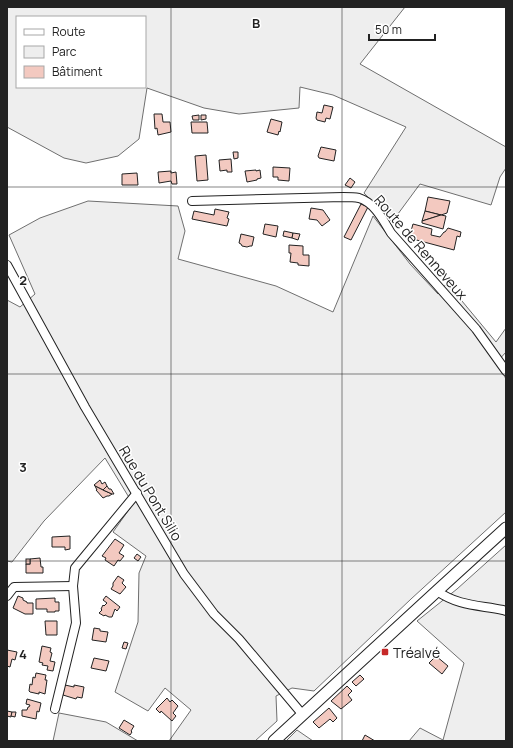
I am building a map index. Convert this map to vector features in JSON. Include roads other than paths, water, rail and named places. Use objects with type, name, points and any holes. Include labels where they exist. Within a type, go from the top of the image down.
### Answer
[{"type":"main road","points":[[275,740],[506,528]]},
{"type":"street","name":"Route de Renneveux","points":[[192,201],[343,197],[358,198],[370,203],[391,233],[476,329],[506,371]]},
{"type":"street","name":"Rue du Pont Silio","points":[[7,265],[84,407],[184,574],[214,614],[239,639],[303,715]]},
{"type":"street","points":[[55,709],[76,623],[73,586],[75,568],[136,493]]},
{"type":"street","points":[[7,596],[14,587],[73,586]]},
{"type":"street","points":[[436,591],[445,597],[456,601],[506,611]]},
{"type":"place","name":"Tréalvé","points":[[385,652]]}]
